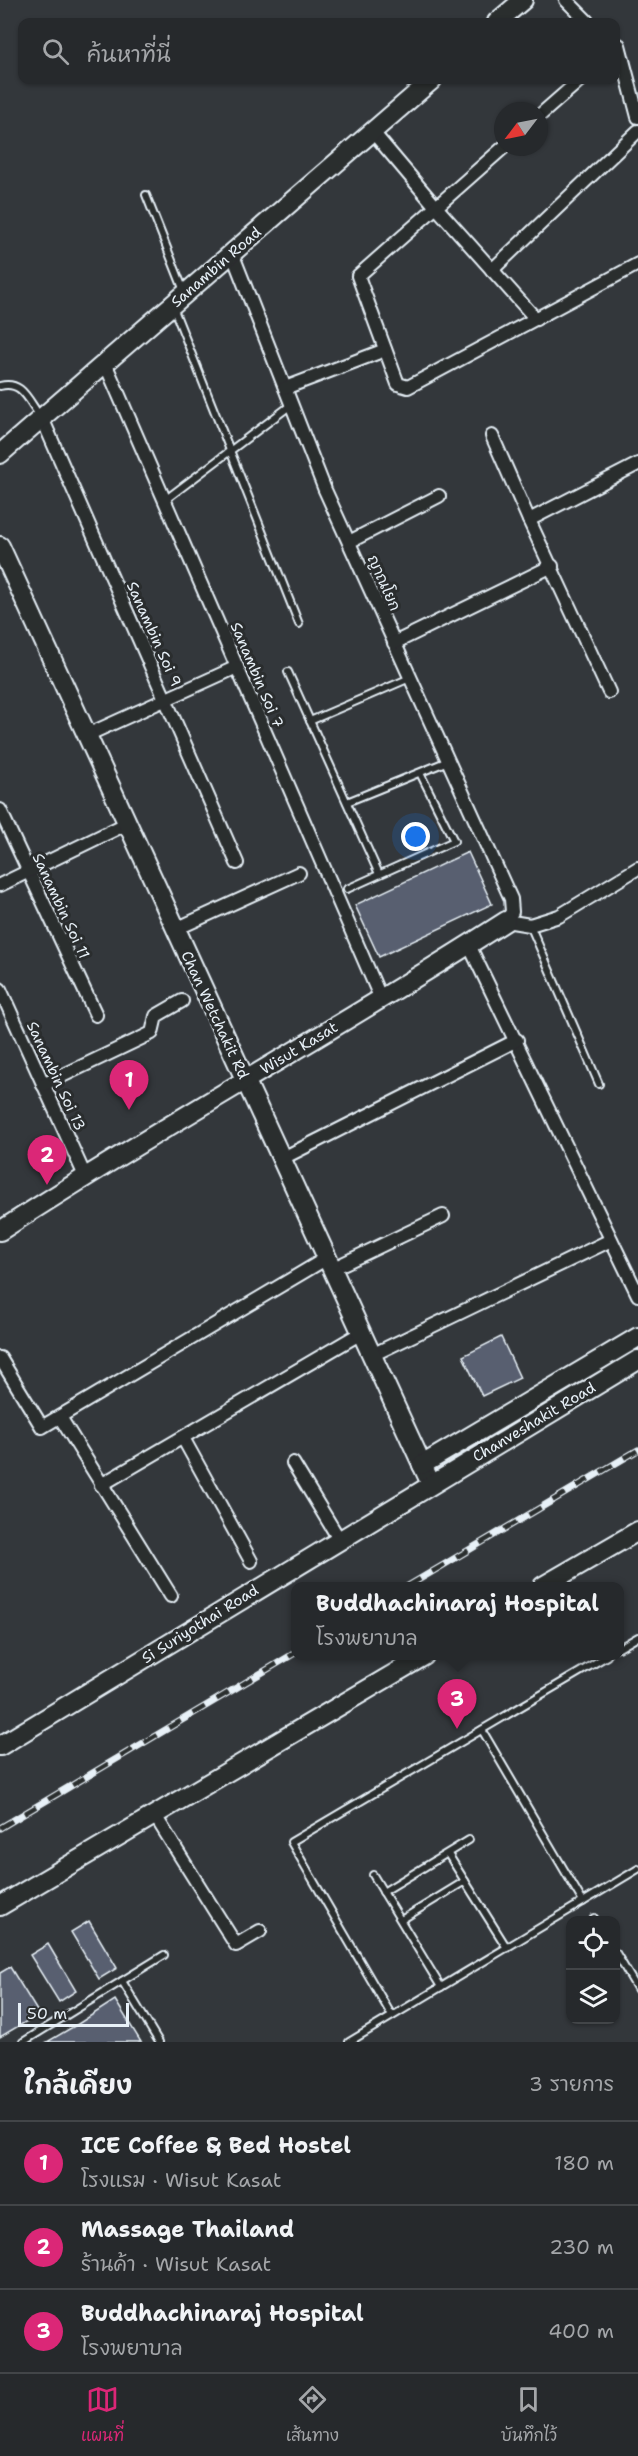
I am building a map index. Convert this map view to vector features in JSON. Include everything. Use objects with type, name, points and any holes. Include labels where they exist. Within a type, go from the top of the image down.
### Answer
[{"type":"street","points":[[502,18],[523,0]]},
{"type":"street","points":[[566,0],[584,18]]},
{"type":"street","points":[[620,49],[638,117]]},
{"type":"street","name":"Sanambin Road","points":[[0,454],[427,84]]},
{"type":"street","points":[[548,108],[575,84]]},
{"type":"street","points":[[372,131],[536,319]]},
{"type":"street","points":[[492,270],[638,131]]},
{"type":"street","points":[[494,156],[358,276],[398,384],[408,387],[638,264]]},
{"type":"street","name":"ญาณโยก","points":[[232,253],[349,542],[511,899],[512,912],[506,921]]},
{"type":"street","points":[[285,388],[385,350]]},
{"type":"street","name":"Sanambin Soi 7","points":[[105,363],[381,999]]},
{"type":"street","name":"Sanambin Soi 9","points":[[42,418],[237,862]]},
{"type":"street","points":[[492,436],[609,692]]},
{"type":"street","points":[[529,520],[638,464]]},
{"type":"street","points":[[349,542],[439,496]]},
{"type":"street","name":"Chan Wetchakit Rd","points":[[0,546],[431,1484]]},
{"type":"street","points":[[394,643],[552,566]]},
{"type":"street","points":[[87,735],[237,667]]},
{"type":"street","name":"Sanambin Soi 11","points":[[0,810],[96,1015]]},
{"type":"street","points":[[0,885],[128,823]]},
{"type":"street","points":[[506,921],[530,925],[559,916],[638,868]]},
{"type":"street","points":[[176,929],[299,873]]},
{"type":"street","name":"Wisut Kasat","points":[[0,1231],[85,1176],[246,1081],[506,921]]},
{"type":"street","points":[[469,945],[517,1040],[638,1295]]},
{"type":"street","name":"Sanambin Soi 13","points":[[0,989],[85,1176]]},
{"type":"street","points":[[43,1084],[152,1033],[156,1016],[182,1001]]},
{"type":"street","points":[[282,1159],[517,1040]]},
{"type":"street","points":[[0,1358],[42,1426],[330,1263],[443,1216]]},
{"type":"street","points":[[372,1355],[612,1240]]},
{"type":"street","points":[[101,1485],[361,1333]]},
{"type":"street","points":[[422,1465],[638,1336]]},
{"type":"street","name":"Chanveshakit Road","points":[[431,1484],[638,1360]]},
{"type":"street","points":[[60,1417],[171,1596]]},
{"type":"street","points":[[183,1438],[251,1561]]},
{"type":"street","points":[[293,1463],[339,1539]]},
{"type":"street","name":"Si Suriyothai Road","points":[[0,1746],[431,1484]]},
{"type":"street","points":[[551,1582],[638,1531]]},
{"type":"street","points":[[0,1906],[417,1660]]},
{"type":"street","points":[[154,1814],[236,1945],[260,1931]]},
{"type":"lane","points":[[146,195],[230,451],[299,624]]},
{"type":"lane","points":[[0,386],[11,383],[18,386],[42,418]]},
{"type":"lane","points":[[165,501],[292,405]]},
{"type":"lane","points":[[288,672],[379,874]]},
{"type":"lane","points":[[310,721],[410,678]]},
{"type":"lane","points":[[347,802],[448,761]]},
{"type":"lane","points":[[347,889],[454,841],[420,773]]},
{"type":"lane","points":[[530,925],[599,1084]]},
{"type":"lane","points":[[624,1645],[638,1637]]},
{"type":"lane","points":[[392,2016],[291,1842],[600,1660]]},
{"type":"lane","points":[[482,1730],[583,1902]]},
{"type":"lane","points":[[383,1892],[469,1840]]},
{"type":"lane","points":[[448,1854],[507,1948]]},
{"type":"lane","points":[[349,2042],[638,1869]]},
{"type":"lane","points":[[373,1875],[441,1987]]},
{"type":"lane","points":[[401,1920],[465,1881]]},
{"type":"lane","points":[[23,2042],[164,1955]]},
{"type":"lane","points":[[620,1961],[638,1990]]},
{"type":"lane","points":[[122,1981],[159,2042]]},
{"type":"building","points":[[468,852],[492,904],[379,957],[355,905]]},
{"type":"building","points":[[501,1337],[520,1378],[482,1396],[463,1356]]},
{"type":"building","points":[[89,1921],[117,1968],[99,1979],[71,1932]]},
{"type":"building","points":[[48,1944],[76,1991],[59,2002],[30,1955]]},
{"type":"building","points":[[10,1967],[39,2014],[0,2037],[0,1973]]},
{"type":"building","points":[[115,2000],[141,2042],[47,2042],[78,2024]]},
{"type":"railway","points":[[415,1582],[638,1450]]},
{"type":"railway","points":[[0,1828],[291,1655]]},
{"type":"place","name":"ICE Coffee & Bed Hostel","points":[[129,1110]]},
{"type":"place","name":"Massage Thailand","points":[[47,1185]]},
{"type":"place","name":"Buddhachinaraj Hospital","points":[[457,1729]]}]
